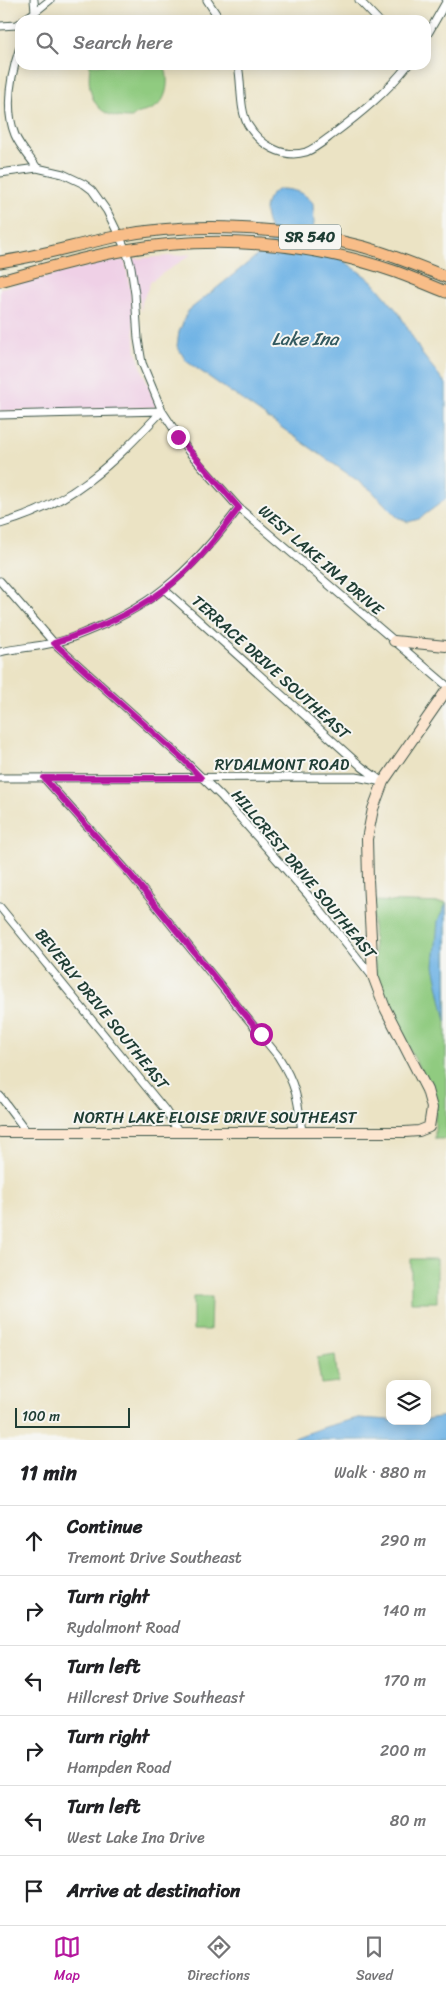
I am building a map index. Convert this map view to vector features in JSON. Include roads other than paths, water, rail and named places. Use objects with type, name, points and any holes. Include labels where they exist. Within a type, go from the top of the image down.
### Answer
[{"type":"main road","name":"SR 540","points":[[0,262],[34,257],[120,236],[164,230],[222,228],[278,232],[363,247],[396,257],[446,277]]},
{"type":"main road","name":"SR 540","points":[[0,281],[126,250],[196,242],[222,242],[280,246],[329,254],[392,270],[446,292]]},
{"type":"street","points":[[34,0],[34,15]]},
{"type":"street","points":[[31,15],[50,0]]},
{"type":"street","points":[[207,0],[217,15]]},
{"type":"street","points":[[359,0],[373,15]]},
{"type":"street","points":[[431,28],[446,2]]},
{"type":"street","points":[[0,26],[15,26]]},
{"type":"street","points":[[0,173],[37,168],[16,137],[11,120],[10,83],[15,65]]},
{"type":"street","points":[[239,70],[246,120],[257,137],[272,148],[280,152],[293,154],[314,148],[358,116],[386,91],[404,70]]},
{"type":"street","name":"WEST LAKE INA DRIVE","points":[[37,168],[63,174],[84,184],[92,190],[107,211],[126,250],[135,294],[140,351],[145,369],[162,411],[189,452],[239,508],[446,685]]},
{"type":"street","points":[[0,415],[162,411]]},
{"type":"street","points":[[0,524],[42,510],[90,482],[105,470],[162,411]]},
{"type":"street","points":[[0,652],[54,643],[119,618],[165,590],[214,541],[239,508]]},
{"type":"street","name":"HILLCREST DRIVE SOUTHEAST","points":[[0,580],[54,643],[184,760],[226,802],[308,895],[372,976]]},
{"type":"street","name":"TERRACE DRIVE SOUTHEAST","points":[[165,590],[362,767],[384,782]]},
{"type":"street","points":[[394,641],[446,646]]},
{"type":"street","points":[[372,976],[368,839],[373,809],[384,782],[446,691]]},
{"type":"street","name":"RYDALMONT ROAD","points":[[0,778],[356,777],[384,782]]},
{"type":"street","points":[[44,778],[130,874],[278,1056],[296,1091],[302,1132]]},
{"type":"street","name":"BEVERLY DRIVE SOUTHEAST","points":[[0,906],[166,1110],[179,1132]]},
{"type":"street","name":"NORTH LAKE ELOISE DRIVE SOUTHEAST","points":[[0,1132],[405,1132],[419,1131],[429,1127],[432,1108],[427,1090],[372,976]]},
{"type":"street","points":[[0,1096],[27,1132]]},
{"type":"water","name":"Lake Ina","points":[[279,189],[298,192],[306,196],[313,203],[314,223],[312,238],[372,281],[399,313],[422,354],[446,384],[446,499],[419,519],[408,522],[397,517],[371,490],[186,361],[177,346],[179,332],[188,311],[269,246],[273,237],[266,217],[266,205],[272,194]]},
{"type":"water","points":[[446,904],[446,1021],[434,966],[438,921]]},
{"type":"water","points":[[446,1416],[446,1440],[289,1440],[321,1428],[358,1418],[386,1420],[386,1425],[431,1425],[431,1418]]}]
